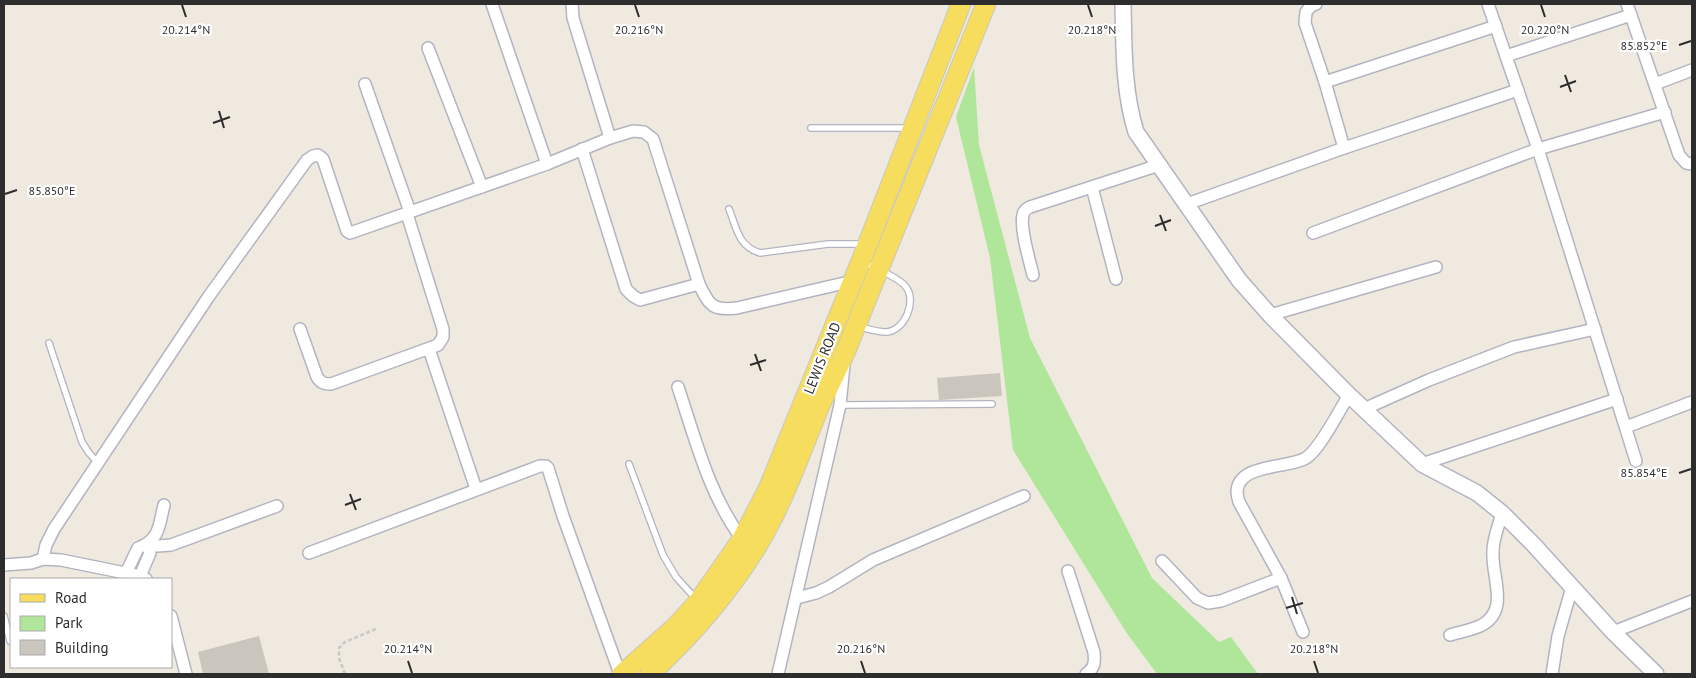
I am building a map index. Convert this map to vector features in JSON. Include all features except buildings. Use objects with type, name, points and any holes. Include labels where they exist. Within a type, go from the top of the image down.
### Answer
[{"type":"main road","name":"LEWIS ROAD","points":[[650,674],[689,637],[718,602],[760,542],[786,492],[820,406],[845,353],[853,281],[961,4]]},
{"type":"main road","name":"LEWIS ROAD","points":[[621,674],[675,627],[698,602],[742,539],[848,322],[879,270],[986,4]]},
{"type":"street","points":[[492,4],[548,164]]},
{"type":"street","points":[[572,4],[573,18],[610,138]]},
{"type":"street","points":[[1123,4],[1124,75],[1129,109],[1136,132],[1239,280],[1270,315],[1349,396],[1422,464],[1477,493],[1502,513],[1613,632],[1656,674]]},
{"type":"street","points":[[1316,4],[1311,6],[1306,12],[1305,23],[1325,82],[1344,148]]},
{"type":"street","points":[[1488,4],[1538,149],[1636,461]]},
{"type":"street","points":[[1506,56],[1629,9],[1679,155],[1686,162],[1692,164]]},
{"type":"street","points":[[1325,82],[1496,26]]},
{"type":"street","points":[[428,48],[482,187]]},
{"type":"street","points":[[1655,84],[1692,70]]},
{"type":"street","points":[[300,329],[317,377],[325,384],[331,384],[429,349],[438,345],[443,337],[443,328],[409,213],[365,84]]},
{"type":"street","points":[[1187,204],[1344,148],[1518,90]]},
{"type":"street","points":[[1313,233],[1538,149],[1664,112]]},
{"type":"street","points":[[44,559],[46,545],[54,529],[209,296],[307,160],[313,156],[318,155],[323,159],[347,230],[350,233],[548,164],[610,138],[633,132],[644,132],[652,139],[699,284],[708,302],[715,308],[725,309],[853,281]]},
{"type":"street","points":[[582,149],[626,289],[640,300],[699,284]]},
{"type":"street","points":[[1033,275],[1022,219],[1024,211],[1030,207],[1159,165]]},
{"type":"street","points":[[1092,187],[1116,279]]},
{"type":"street","points":[[1270,315],[1436,267]]},
{"type":"street","points":[[1364,409],[1429,380],[1514,347],[1595,329]]},
{"type":"street","points":[[429,349],[476,489]]},
{"type":"street","points":[[778,674],[840,405],[845,353]]},
{"type":"street","points":[[678,387],[712,486],[733,528],[742,539]]},
{"type":"street","points":[[1303,632],[1281,578],[1239,502],[1237,490],[1241,479],[1254,471],[1305,459],[1316,449],[1349,396]]},
{"type":"street","points":[[1422,464],[1617,398]]},
{"type":"street","points":[[1626,427],[1692,402]]},
{"type":"street","points":[[309,553],[476,489],[540,466],[546,466],[621,674]]},
{"type":"street","points":[[797,598],[816,593],[874,560],[1024,496]]},
{"type":"street","points":[[126,573],[138,548],[148,544],[157,534],[164,505]]},
{"type":"street","points":[[148,544],[158,546],[171,545],[277,506]]},
{"type":"street","points":[[1450,635],[1480,626],[1490,619],[1497,610],[1498,599],[1494,577],[1493,550],[1502,513]]},
{"type":"street","points":[[4,565],[31,563],[44,559],[61,560],[143,578],[150,553],[148,544]]},
{"type":"street","points":[[1162,561],[1197,598],[1208,603],[1221,601],[1281,578]]},
{"type":"street","points":[[1068,571],[1094,652],[1095,661],[1092,670],[1086,674]]},
{"type":"street","points":[[1552,674],[1558,636],[1572,587]]},
{"type":"street","points":[[1613,632],[1692,601]]},
{"type":"street","points":[[172,620],[186,674]]},
{"type":"lane","points":[[811,128],[912,128]]},
{"type":"lane","points":[[729,209],[741,241],[750,250],[760,253],[828,244],[864,252],[879,270],[906,286],[910,306],[900,328],[887,332],[848,322]]},
{"type":"lane","points":[[49,343],[82,442],[98,463]]},
{"type":"lane","points":[[840,405],[992,404]]},
{"type":"lane","points":[[629,464],[663,556],[676,577],[698,602]]},
{"type":"lane","points":[[4,616],[10,641]]},
{"type":"path","points":[[345,674],[339,658],[339,648],[345,642],[378,628]]},
{"type":"green space","points":[[974,67],[979,145],[1030,338],[1152,578],[1219,642],[1231,637],[1258,674],[1157,674],[1126,632],[1013,450],[990,258],[956,117]]}]
